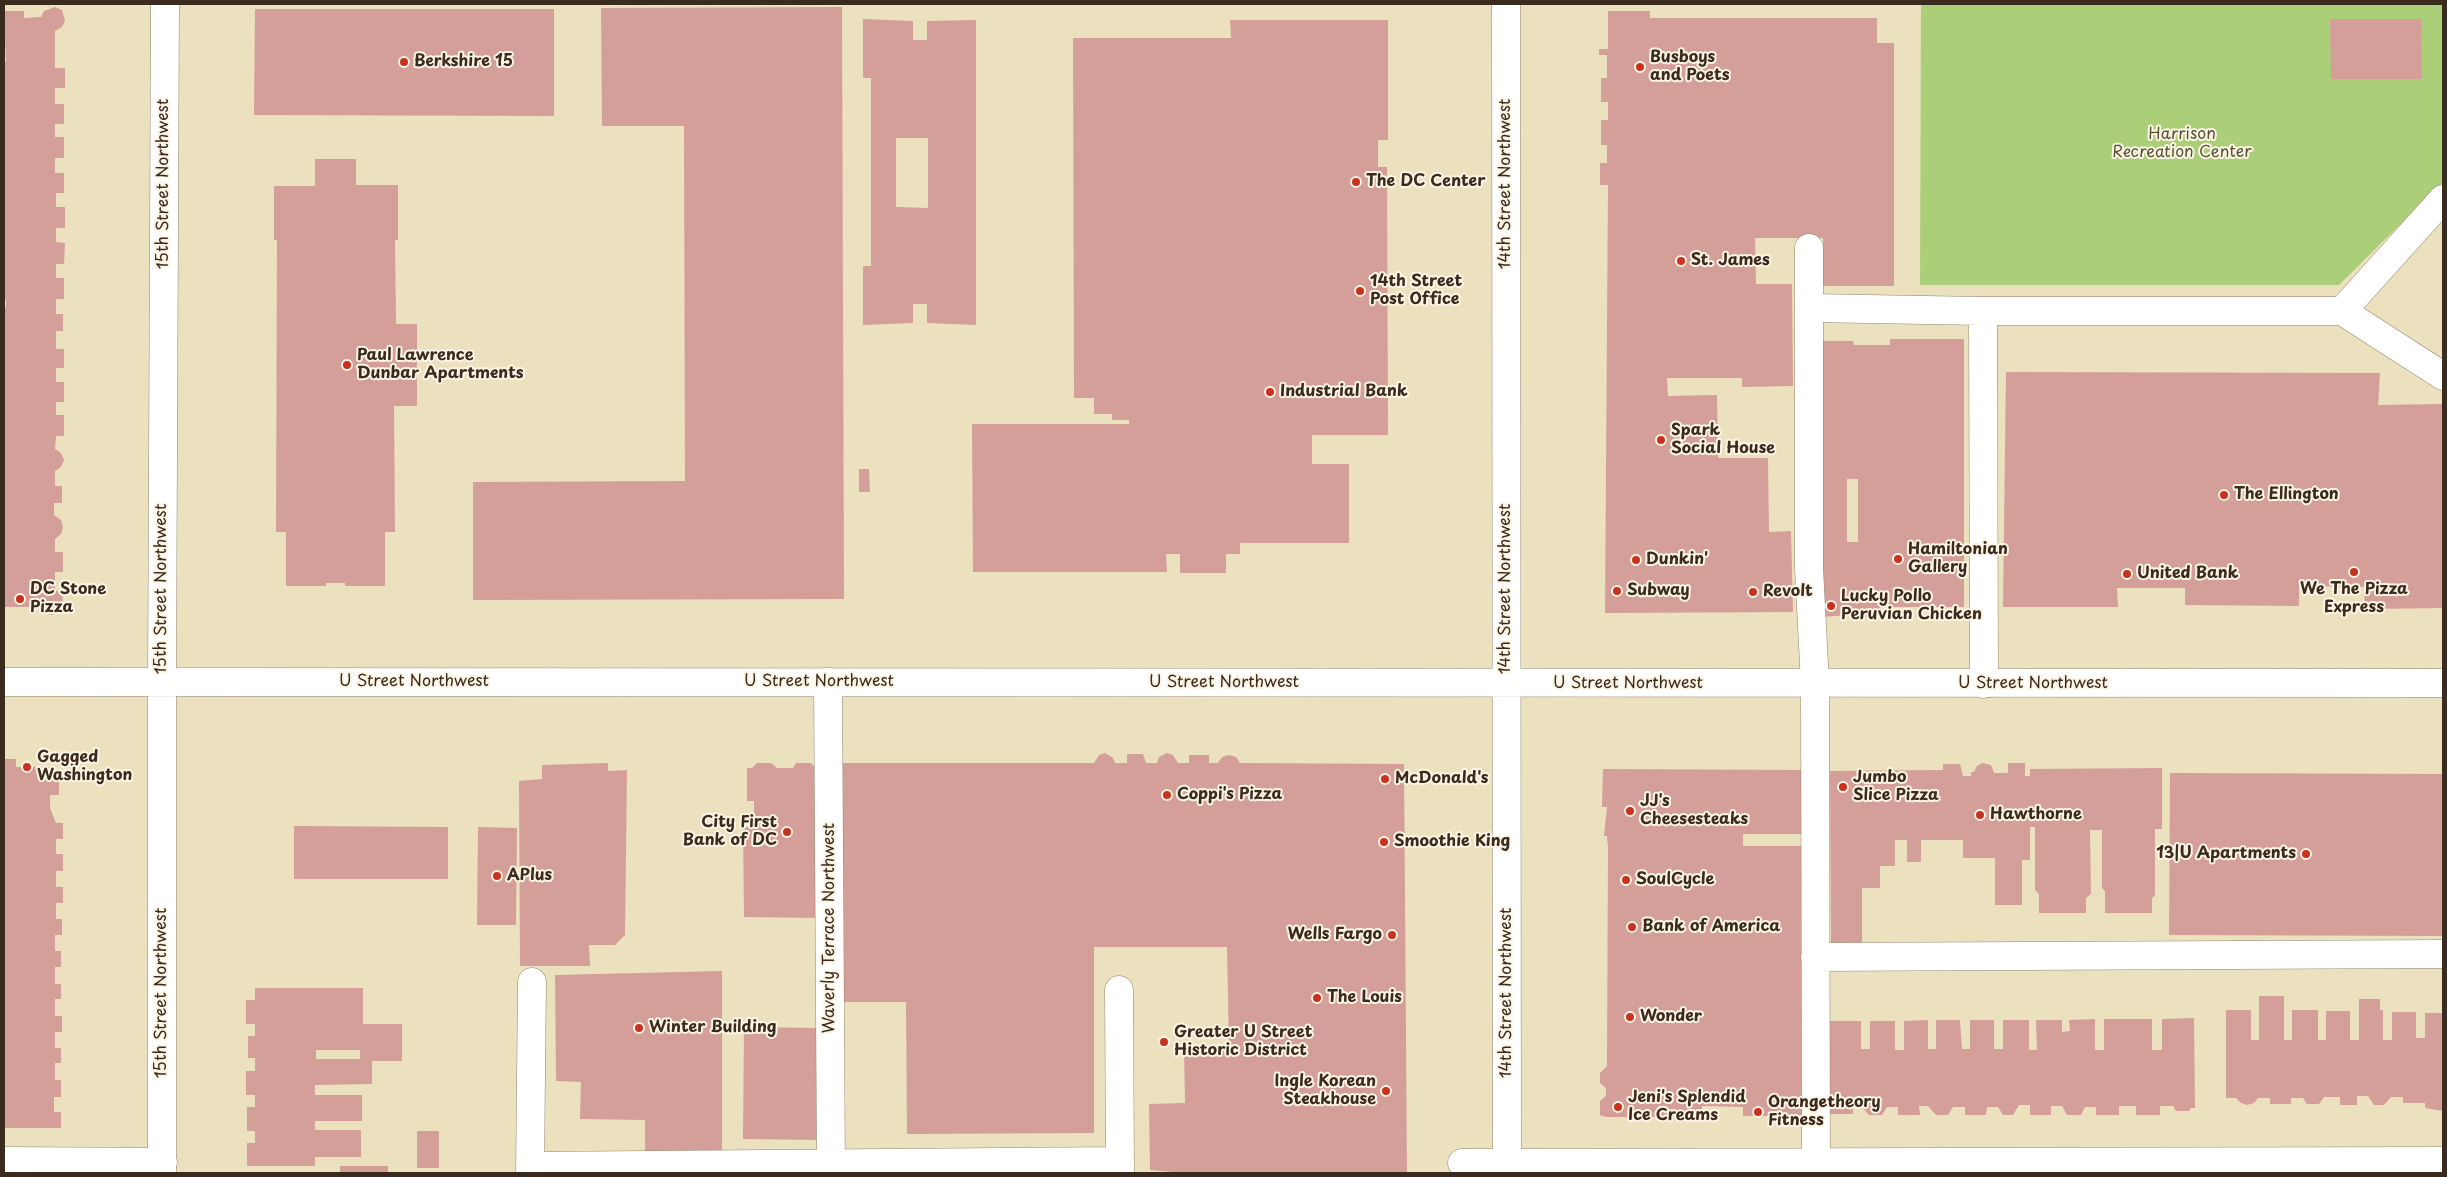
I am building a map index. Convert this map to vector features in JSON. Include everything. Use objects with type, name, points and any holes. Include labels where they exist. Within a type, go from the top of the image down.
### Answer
[{"type":"main road","name":"15th Street Northwest","points":[[162,1167],[165,4]]},
{"type":"main road","name":"14th Street Northwest","points":[[1506,4],[1507,1168]]},
{"type":"main road","points":[[2342,311],[2443,199]]},
{"type":"main road","points":[[1809,248],[1809,568],[1815,684],[1816,1167]]},
{"type":"main road","points":[[1809,308],[1983,311],[2342,311],[2443,376]]},
{"type":"main road","points":[[1983,311],[1984,684]]},
{"type":"main road","name":"U Street Northwest","points":[[4,682],[2443,683]]},
{"type":"main road","name":"Waverly Terrace Northwest","points":[[828,682],[831,1168]]},
{"type":"main road","points":[[1815,957],[2443,954]]},
{"type":"main road","points":[[532,982],[530,1170],[1120,1167],[1119,990]]},
{"type":"main road","points":[[4,1161],[162,1167]]},
{"type":"main road","points":[[1462,1163],[1507,1168],[2443,1161]]},
{"type":"green space","name":"Harrison Recreation Center","points":[[1921,4],[2443,4],[2443,182],[2339,285],[1920,285]]},
{"type":"building","points":[[55,7],[62,10],[65,21],[62,27],[55,31],[55,68],[65,68],[65,88],[55,88],[55,104],[64,104],[64,124],[55,124],[55,137],[64,137],[64,158],[55,158],[55,173],[64,173],[64,193],[56,193],[56,207],[65,207],[65,228],[56,228],[56,242],[65,243],[64,264],[56,264],[56,278],[64,278],[64,299],[56,299],[56,314],[63,314],[63,331],[56,331],[56,349],[64,349],[64,368],[56,368],[56,382],[64,382],[64,402],[56,402],[56,415],[64,415],[64,436],[56,436],[55,449],[61,453],[64,460],[61,467],[55,471],[55,486],[62,486],[62,503],[54,503],[54,515],[61,520],[63,527],[61,534],[55,539],[55,552],[63,552],[63,572],[55,572],[55,589],[62,595],[63,603],[59,611],[52,615],[44,613],[38,607],[4,607],[4,307],[6,307],[6,299],[4,299],[4,62],[6,62],[4,19],[5,11],[24,11],[24,18],[41,17],[44,11]]},
{"type":"building","points":[[842,7],[844,599],[473,600],[473,482],[685,481],[684,126],[602,126],[601,8]]},
{"type":"building","name":"Berkshire 15","points":[[255,9],[554,9],[554,116],[254,115]]},
{"type":"building","points":[[1608,11],[1650,11],[1650,18],[1877,18],[1877,43],[1894,43],[1894,286],[1823,286],[1823,238],[1755,238],[1756,284],[1792,284],[1793,386],[1742,387],[1742,378],[1667,378],[1668,396],[1717,395],[1718,458],[1768,458],[1769,532],[1791,531],[1793,612],[1605,613],[1608,185],[1600,185],[1600,163],[1607,163],[1607,145],[1601,145],[1601,120],[1608,120],[1608,102],[1601,102],[1601,78],[1607,78],[1607,55],[1599,55],[1599,49],[1608,49]]},
{"type":"building","points":[[863,19],[913,21],[913,40],[927,40],[927,21],[976,20],[976,325],[927,323],[927,304],[913,304],[913,323],[863,325],[863,266],[871,266],[871,78],[863,78]],"holes":[[[896,138],[928,138],[928,208],[896,207]]]},
{"type":"building","points":[[2330,19],[2421,19],[2422,79],[2331,79]]},
{"type":"building","points":[[1230,20],[1388,20],[1388,140],[1378,140],[1378,167],[1387,167],[1388,435],[1312,435],[1312,464],[1349,464],[1349,543],[1240,543],[1240,554],[1226,554],[1226,573],[1180,573],[1180,554],[1166,554],[1167,572],[973,572],[972,424],[1129,424],[1129,420],[1112,420],[1112,414],[1094,414],[1094,398],[1074,398],[1073,38],[1231,38]]},
{"type":"building","name":"Paul Lawrence Dunbar Apartments","points":[[315,159],[356,159],[356,185],[398,185],[398,240],[395,240],[396,324],[417,324],[417,406],[394,406],[395,532],[385,532],[385,586],[345,586],[345,583],[326,583],[326,586],[286,586],[286,532],[276,532],[277,240],[274,240],[274,186],[315,186]]},
{"type":"building","points":[[1890,339],[1964,339],[1964,607],[1880,607],[1880,617],[1855,617],[1855,615],[1819,617],[1819,341],[1853,341],[1854,345],[1890,345]],"holes":[[[1847,479],[1858,479],[1858,542],[1847,542]]]},
{"type":"building","name":"The Ellington","points":[[2006,372],[2380,373],[2378,405],[2443,404],[2443,608],[2365,609],[2364,587],[2299,586],[2299,606],[2185,605],[2185,588],[2117,588],[2118,607],[2003,607]]},
{"type":"building","points":[[859,469],[869,469],[870,492],[859,492]]},
{"type":"building","points":[[1105,753],[1113,758],[1115,763],[1127,763],[1127,754],[1143,754],[1146,763],[1157,763],[1159,757],[1167,753],[1173,755],[1178,763],[1189,763],[1189,755],[1209,755],[1209,763],[1218,763],[1222,757],[1229,755],[1236,757],[1240,763],[1404,764],[1407,1173],[1184,1173],[1150,1170],[1149,1104],[1185,1103],[1184,1050],[1229,1049],[1227,947],[1094,947],[1094,1133],[907,1134],[906,1002],[844,1002],[842,763],[1094,763],[1099,755]]},
{"type":"building","points":[[4,759],[16,759],[16,767],[50,767],[50,774],[59,774],[59,795],[50,795],[50,808],[56,823],[63,823],[63,839],[56,839],[56,854],[63,854],[63,871],[56,871],[56,887],[63,887],[63,903],[56,903],[56,919],[62,919],[62,935],[55,935],[55,951],[61,951],[61,967],[55,967],[55,984],[61,984],[61,999],[55,999],[55,1016],[62,1016],[62,1032],[55,1032],[55,1048],[61,1048],[61,1063],[55,1063],[55,1080],[61,1080],[61,1097],[54,1097],[54,1112],[61,1112],[61,1128],[4,1128]]},
{"type":"building","points":[[608,763],[608,771],[627,770],[625,935],[615,945],[589,945],[590,966],[520,966],[519,781],[542,779],[542,765]]},
{"type":"building","points":[[757,763],[771,763],[777,768],[793,768],[796,763],[811,763],[817,769],[820,918],[744,917],[743,827],[754,827],[754,801],[747,801],[747,768],[752,768]]},
{"type":"building","points":[[1982,763],[1991,765],[1994,773],[2008,773],[2008,763],[2025,763],[2025,776],[2030,776],[2030,769],[2162,768],[2162,829],[2155,829],[2155,895],[2152,898],[2152,913],[2105,913],[2105,891],[2102,888],[2102,830],[2090,830],[2091,894],[2086,898],[2086,913],[2039,913],[2039,894],[2035,890],[2035,827],[2030,827],[2030,860],[2022,860],[2022,905],[1995,905],[1995,858],[1963,858],[1963,840],[1921,840],[1921,862],[1907,862],[1907,840],[1895,840],[1895,866],[1880,866],[1880,888],[1862,888],[1862,951],[1831,951],[1830,771],[1943,770],[1943,764],[1960,764],[1963,776],[1971,776],[1971,772],[1974,772],[1977,766]]},
{"type":"building","points":[[1603,769],[1803,770],[1803,834],[1743,834],[1743,846],[1804,846],[1804,1116],[1743,1116],[1743,1107],[1702,1106],[1702,1117],[1606,1117],[1600,1115],[1600,1101],[1606,1096],[1606,1088],[1600,1083],[1600,1073],[1607,1066],[1608,847],[1607,836],[1604,836],[1607,807],[1602,807]]},
{"type":"building","name":"13|U Apartments","points":[[2170,773],[2443,774],[2443,936],[2169,935]]},
{"type":"building","points":[[294,826],[448,827],[448,879],[294,879]]},
{"type":"building","name":"APlus","points":[[478,827],[517,828],[516,925],[477,925]]},
{"type":"building","name":"Winter Building","points":[[722,971],[722,1152],[645,1154],[645,1120],[580,1119],[581,1082],[556,1081],[555,975]]},
{"type":"building","points":[[255,988],[363,988],[363,1024],[402,1024],[402,1061],[372,1061],[372,1084],[315,1085],[315,1095],[362,1095],[362,1121],[315,1121],[315,1130],[361,1130],[361,1157],[315,1157],[315,1166],[247,1166],[247,1143],[255,1143],[255,1131],[247,1131],[247,1107],[255,1107],[255,1095],[246,1095],[246,1071],[255,1071],[255,1058],[248,1058],[248,1036],[255,1036],[255,1024],[246,1024],[246,1000],[255,1000]],"holes":[[[316,1050],[360,1050],[360,1059],[316,1059]]]},
{"type":"building","points":[[2259,996],[2284,996],[2284,1040],[2292,1040],[2292,1010],[2318,1010],[2318,1040],[2326,1040],[2326,1011],[2350,1011],[2350,1040],[2359,1040],[2359,999],[2380,999],[2380,1010],[2383,1010],[2383,1040],[2392,1040],[2392,1012],[2416,1012],[2416,1038],[2425,1038],[2425,1013],[2443,1013],[2443,1111],[2425,1108],[2425,1103],[2403,1103],[2403,1097],[2391,1097],[2384,1105],[2374,1105],[2368,1096],[2357,1096],[2357,1105],[2340,1105],[2340,1097],[2324,1097],[2319,1104],[2307,1104],[2303,1098],[2291,1098],[2291,1104],[2270,1104],[2270,1098],[2258,1098],[2254,1103],[2247,1105],[2241,1103],[2236,1098],[2226,1098],[2226,1010],[2251,1010],[2251,1040],[2259,1040]]},
{"type":"building","points":[[2194,1018],[2195,1108],[2191,1108],[2189,1111],[2176,1111],[2173,1106],[2160,1106],[2160,1115],[2136,1115],[2136,1106],[2119,1106],[2119,1115],[2096,1115],[2096,1107],[2085,1107],[2081,1115],[2067,1115],[2062,1106],[2051,1106],[2051,1115],[2030,1115],[2030,1105],[2019,1105],[2013,1115],[2003,1115],[1998,1107],[1987,1107],[1986,1115],[1965,1115],[1965,1107],[1953,1107],[1948,1115],[1936,1115],[1928,1106],[1919,1106],[1920,1115],[1898,1115],[1898,1107],[1887,1107],[1882,1115],[1869,1115],[1862,1107],[1853,1107],[1853,1114],[1830,1114],[1830,1021],[1861,1021],[1861,1049],[1870,1049],[1870,1021],[1895,1021],[1895,1050],[1904,1050],[1904,1021],[1928,1020],[1928,1049],[1936,1049],[1936,1020],[1960,1020],[1962,1049],[1970,1049],[1970,1020],[1994,1020],[1994,1049],[2003,1049],[2003,1020],[2029,1020],[2029,1050],[2037,1050],[2036,1020],[2062,1020],[2062,1032],[2070,1031],[2069,1020],[2095,1019],[2095,1050],[2104,1050],[2104,1019],[2152,1019],[2152,1050],[2162,1050],[2162,1019]]},
{"type":"building","points":[[744,1027],[820,1028],[819,1140],[743,1139]]},
{"type":"building","points":[[417,1131],[439,1131],[439,1168],[417,1168]]},
{"type":"building","points":[[340,1166],[388,1166],[388,1173],[340,1173]]},
{"type":"place","name":"Berkshire 15","points":[[404,62]]},
{"type":"place","name":"Busboys and Poets","points":[[1640,67]]},
{"type":"place","name":"The DC Center","points":[[1356,182]]},
{"type":"place","name":"St. James","points":[[1681,261]]},
{"type":"place","name":"14th Street Post Office","points":[[1360,291]]},
{"type":"place","name":"Paul Lawrence Dunbar Apartments","points":[[347,365]]},
{"type":"place","name":"Industrial Bank","points":[[1270,392]]},
{"type":"place","name":"Spark Social House","points":[[1661,440]]},
{"type":"place","name":"The Ellington","points":[[2224,495]]},
{"type":"place","name":"Hamiltonian Gallery","points":[[1898,559]]},
{"type":"place","name":"Dunkin'","points":[[1636,560]]},
{"type":"place","name":"We The Pizza Express","points":[[2354,572]]},
{"type":"place","name":"United Bank","points":[[2127,574]]},
{"type":"place","name":"Subway","points":[[1617,591]]},
{"type":"place","name":"Revolt","points":[[1753,592]]},
{"type":"place","name":"DC Stone Pizza","points":[[20,599]]},
{"type":"place","name":"Lucky Pollo Peruvian Chicken","points":[[1831,606]]},
{"type":"place","name":"Gagged Washington","points":[[27,767]]},
{"type":"place","name":"McDonald's","points":[[1385,779]]},
{"type":"place","name":"Jumbo Slice Pizza","points":[[1843,787]]},
{"type":"place","name":"Coppi's Pizza","points":[[1167,795]]},
{"type":"place","name":"JJ's Cheesesteaks","points":[[1630,811]]},
{"type":"place","name":"Hawthorne","points":[[1980,815]]},
{"type":"place","name":"City First Bank of DC","points":[[787,832]]},
{"type":"place","name":"Smoothie King","points":[[1384,842]]},
{"type":"place","name":"13|U Apartments","points":[[2306,854]]},
{"type":"place","name":"APlus","points":[[497,876]]},
{"type":"place","name":"SoulCycle","points":[[1626,880]]},
{"type":"place","name":"Bank of America","points":[[1632,927]]},
{"type":"place","name":"Wells Fargo","points":[[1392,935]]},
{"type":"place","name":"The Louis","points":[[1317,998]]},
{"type":"place","name":"Wonder","points":[[1630,1017]]},
{"type":"place","name":"Winter Building","points":[[639,1028]]},
{"type":"place","name":"Greater U Street Historic District","points":[[1164,1042]]},
{"type":"place","name":"Ingle Korean Steakhouse","points":[[1386,1091]]},
{"type":"place","name":"Jeni's Splendid Ice Creams","points":[[1618,1107]]},
{"type":"place","name":"Orangetheory Fitness","points":[[1758,1112]]}]
